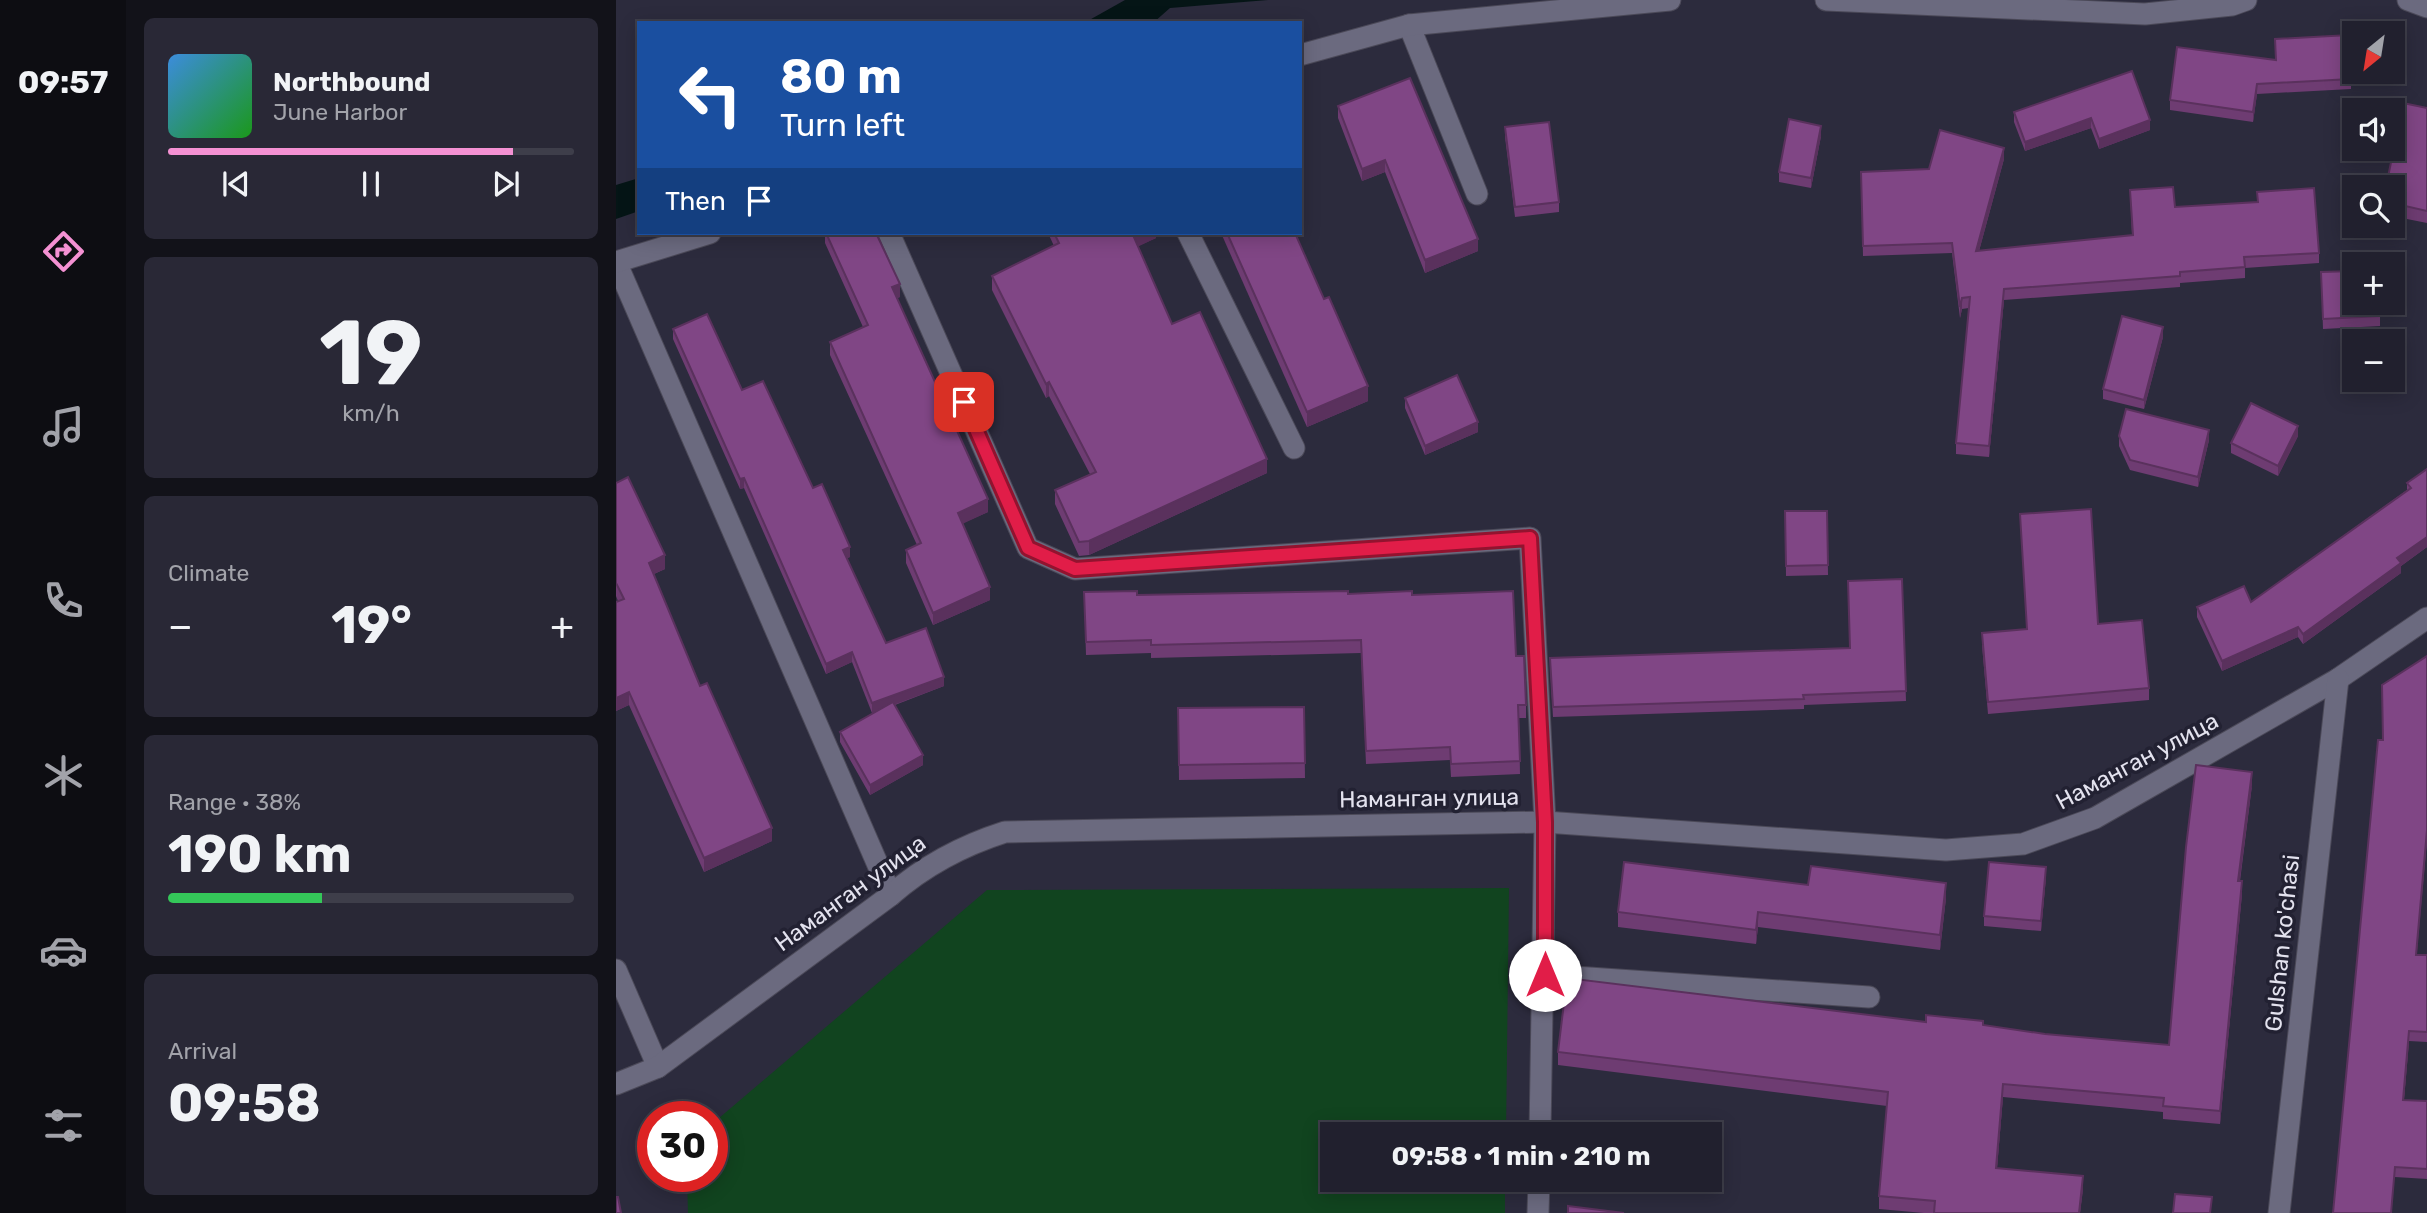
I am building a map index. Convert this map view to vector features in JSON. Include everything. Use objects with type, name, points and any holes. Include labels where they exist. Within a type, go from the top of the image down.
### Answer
[{"type":"street","points":[[1302,54],[1409,25],[1670,0]]},
{"type":"street","points":[[1826,0],[2145,14],[2232,5],[2246,0]]},
{"type":"street","points":[[2408,0],[2427,7]]},
{"type":"street","points":[[1409,25],[1477,194]]},
{"type":"street","points":[[704,235],[616,262],[891,895]]},
{"type":"street","points":[[890,235],[1028,548],[1075,569],[1530,538],[1545,822],[1545,975],[1540,1122]]},
{"type":"street","points":[[1189,235],[1294,448]]},
{"type":"street","name":"Наманган улица","points":[[616,1084],[658,1067],[891,895],[914,875],[972,842],[1005,832],[1545,822],[1947,850],[2023,844],[2095,818],[2338,679],[2427,618]]},
{"type":"street","name":"Gulshan ko'chasi","points":[[2279,1213],[2338,679]]},
{"type":"street","points":[[616,970],[658,1067]]},
{"type":"street","points":[[1545,975],[1869,997]]},
{"type":"street","points":[[1538,1213],[1539,1192]]},
{"type":"green space","points":[[1509,888],[1506,1122],[1320,1122],[1320,1192],[1505,1192],[1505,1213],[688,1213],[687,1192],[728,1192],[728,1110],[987,890]]},
{"type":"shaded area","points":[[1125,0],[1268,0],[1170,8],[1155,21],[1088,21]]},
{"type":"shaded area","points":[[637,179],[637,212],[616,219],[616,185]]},
{"type":"building","points":[[2342,35],[2342,79],[2257,84],[2253,112],[2170,100],[2177,47],[2276,60],[2275,39]]},
{"type":"building","points":[[2132,71],[2150,120],[2099,139],[2091,118],[2025,142],[2014,112]]},
{"type":"building","points":[[1410,78],[1478,239],[1425,260],[1385,160],[1362,169],[1338,106]]},
{"type":"building","points":[[2405,103],[2427,108],[2427,211],[2405,206],[2405,175],[2388,175],[2391,161],[2405,161]]},
{"type":"building","points":[[1789,119],[1821,126],[1811,178],[1779,172]]},
{"type":"building","points":[[1549,122],[1559,202],[1515,207],[1505,127]]},
{"type":"building","points":[[1940,130],[2004,148],[1976,251],[2133,235],[2130,190],[2173,187],[2175,207],[2258,202],[2257,192],[2314,188],[2319,253],[2244,257],[2245,267],[2180,272],[2180,276],[2004,289],[1989,446],[1956,443],[1970,297],[1962,298],[1960,307],[1952,243],[1863,246],[1861,172],[1929,169]]},
{"type":"building","points":[[827,235],[877,235],[900,284],[892,287],[988,499],[958,513],[990,587],[933,613],[906,550],[921,543],[830,342],[868,325]]},
{"type":"building","points":[[1055,235],[1133,235],[1172,324],[1200,312],[1267,459],[1089,541],[1079,542],[1055,490],[1096,472],[1049,382],[1046,384],[992,276],[1059,243]]},
{"type":"building","points":[[1228,235],[1296,235],[1324,299],[1329,297],[1368,386],[1307,412]]},
{"type":"building","points":[[2342,271],[2342,315],[2380,316],[2323,319],[2321,272]]},
{"type":"building","points":[[707,314],[742,390],[763,381],[813,488],[822,484],[850,547],[843,550],[886,643],[926,628],[944,677],[872,703],[852,652],[826,664],[744,478],[740,479],[673,329]]},
{"type":"building","points":[[2122,316],[2163,327],[2144,400],[2103,389]]},
{"type":"building","points":[[1457,375],[1478,422],[1425,446],[1405,398]]},
{"type":"building","points":[[2251,403],[2298,426],[2278,466],[2231,443]]},
{"type":"building","points":[[2126,409],[2209,430],[2198,477],[2130,460],[2119,436]]},
{"type":"building","points":[[2427,469],[2427,537],[2397,558],[2401,563],[2303,634],[2298,627],[2222,661],[2197,607],[2244,586],[2251,602],[2411,488],[2407,483]]},
{"type":"building","points":[[628,477],[665,555],[649,563],[700,686],[707,683],[772,828],[704,858],[629,692],[616,698],[616,602],[624,599],[616,583],[616,483]]},
{"type":"building","points":[[2091,509],[2098,624],[2142,620],[2149,688],[1988,702],[1982,633],[2027,629],[2020,514]]},
{"type":"building","points":[[1785,511],[1827,511],[1828,565],[1786,566]]},
{"type":"building","points":[[1902,579],[1906,691],[1803,695],[1804,699],[1553,707],[1550,658],[1850,648],[1848,581]]},
{"type":"building","points":[[1137,591],[1137,595],[1412,591],[1412,595],[1513,591],[1516,656],[1524,656],[1526,705],[1518,705],[1520,761],[1451,764],[1450,747],[1366,751],[1361,640],[1151,645],[1151,640],[1086,642],[1084,592]]},
{"type":"building","points":[[2427,656],[2427,830],[2416,955],[2427,955],[2427,1032],[2409,1031],[2403,1100],[2427,1101],[2427,1169],[2395,1167],[2391,1213],[2333,1213],[2378,740],[2383,740],[2382,685]]},
{"type":"building","points":[[893,702],[923,755],[870,785],[840,732]]},
{"type":"building","points":[[1304,707],[1305,763],[1179,765],[1178,708]]},
{"type":"building","points":[[2196,765],[2252,772],[2238,881],[2242,881],[2220,1111],[2163,1106],[2164,1098],[2003,1084],[1996,1168],[2083,1176],[2079,1213],[1934,1213],[1935,1201],[1879,1196],[1888,1092],[1558,1052],[1567,978],[1926,1022],[1926,1015],[1983,1021],[1983,1025],[2045,1034],[2169,1045]]},
{"type":"building","points":[[1624,862],[1808,885],[1811,866],[1946,883],[1940,935],[1758,912],[1756,930],[1618,912]]},
{"type":"building","points":[[1989,862],[2046,867],[2041,921],[1984,916]]},
{"type":"building","points":[[2175,1194],[2212,1197],[2210,1213],[2173,1213]]},
{"type":"building","points":[[618,1197],[621,1213],[616,1213]]},
{"type":"building","points":[[1568,1206],[1624,1213],[1568,1213]]},
{"type":"route","points":[[964,402],[1028,548],[1075,569],[1530,538],[1545,822],[1545,975]]}]
